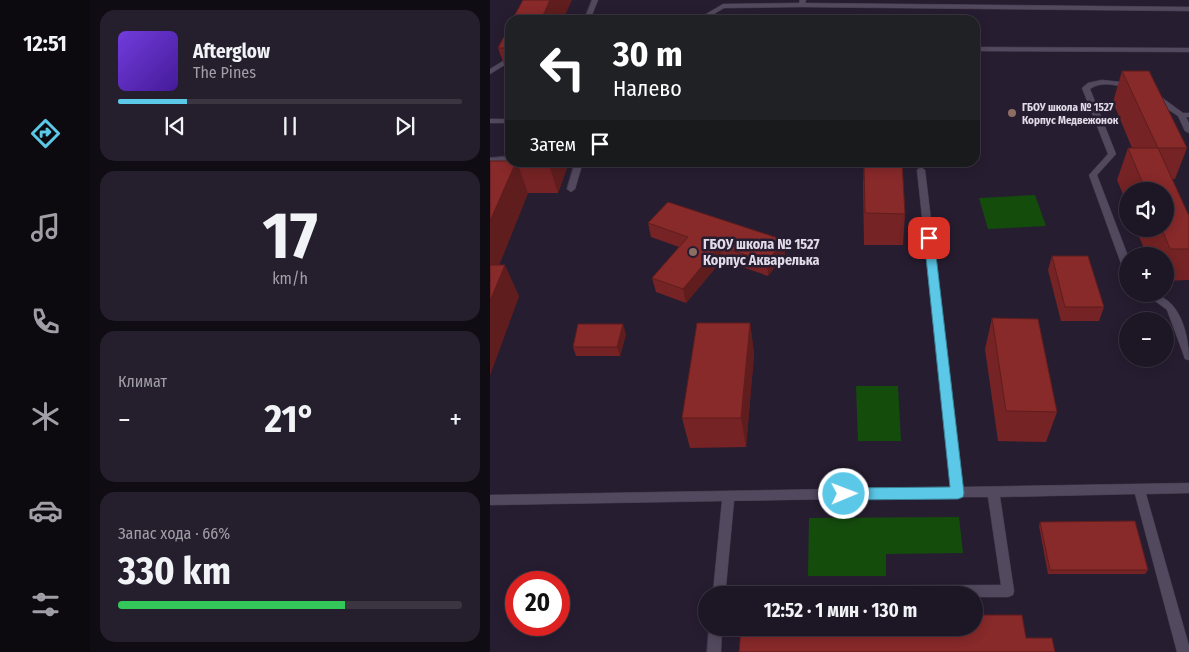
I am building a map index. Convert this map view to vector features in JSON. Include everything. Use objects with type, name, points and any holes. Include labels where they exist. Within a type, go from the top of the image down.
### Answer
[{"type":"lane","points":[[589,15],[594,0]]},
{"type":"lane","points":[[707,15],[723,6],[802,3],[1189,9]]},
{"type":"lane","points":[[980,49],[1189,50]]},
{"type":"lane","points":[[490,72],[505,63]]},
{"type":"lane","points":[[1120,247],[1093,175],[1112,154],[1086,88],[1091,84],[1105,82],[1150,93],[1185,115],[1189,131]]},
{"type":"lane","points":[[490,121],[505,121]]},
{"type":"lane","points":[[490,161],[505,160]]},
{"type":"lane","points":[[571,189],[577,167]]},
{"type":"lane","points":[[921,170],[958,493]]},
{"type":"lane","points":[[1162,302],[1171,308],[1189,356]]},
{"type":"lane","points":[[490,500],[1189,488]]},
{"type":"lane","points":[[1140,489],[1184,652]]},
{"type":"lane","points":[[983,591],[1008,591],[994,492]]},
{"type":"lane","points":[[720,586],[728,496]]},
{"type":"lane","points":[[714,652],[715,636]]},
{"type":"green space","points":[[1035,195],[1046,226],[988,229],[979,198]]},
{"type":"green space","points":[[856,386],[898,386],[901,441],[858,441]]},
{"type":"green space","points":[[959,517],[963,553],[886,554],[886,576],[808,576],[809,518]]},
{"type":"building","points":[[523,0],[550,0],[543,15],[515,15]]},
{"type":"building","points":[[505,35],[505,48],[498,48]]},
{"type":"building","points":[[1122,71],[1149,71],[1187,148],[1158,148]]},
{"type":"building","points":[[1128,148],[1158,148],[1174,182],[1142,182]]},
{"type":"building","points":[[490,161],[505,161],[505,167],[514,167],[490,221]]},
{"type":"building","points":[[864,167],[902,167],[905,214],[865,213]]},
{"type":"building","points":[[1174,183],[1189,216],[1189,249],[1174,249],[1174,247],[1169,247],[1165,237],[1174,237]]},
{"type":"building","points":[[668,202],[784,240],[767,262],[719,246],[683,289],[652,278],[688,237],[648,223]]},
{"type":"building","points":[[1052,256],[1088,256],[1104,307],[1065,307]]},
{"type":"building","points":[[490,265],[505,265],[490,301]]},
{"type":"building","points":[[992,318],[1038,319],[1057,412],[1006,411]]},
{"type":"building","points":[[697,323],[750,323],[741,418],[682,418]]},
{"type":"building","points":[[578,324],[623,324],[617,347],[573,347]]},
{"type":"building","points":[[1135,521],[1148,570],[1050,570],[1040,522]]},
{"type":"building","points":[[983,615],[1022,615],[1026,638],[1052,638],[1055,652],[739,652],[740,636],[983,636]]},
{"type":"place","name":"ГБОУ школа № 1527 Корпус Медвежонок","points":[[1012,113]]},
{"type":"place","name":"ГБОУ школа № 1527 Корпус Акварелька","points":[[693,252]]},
{"type":"route","points":[[844,494],[958,493],[929,238]]}]
